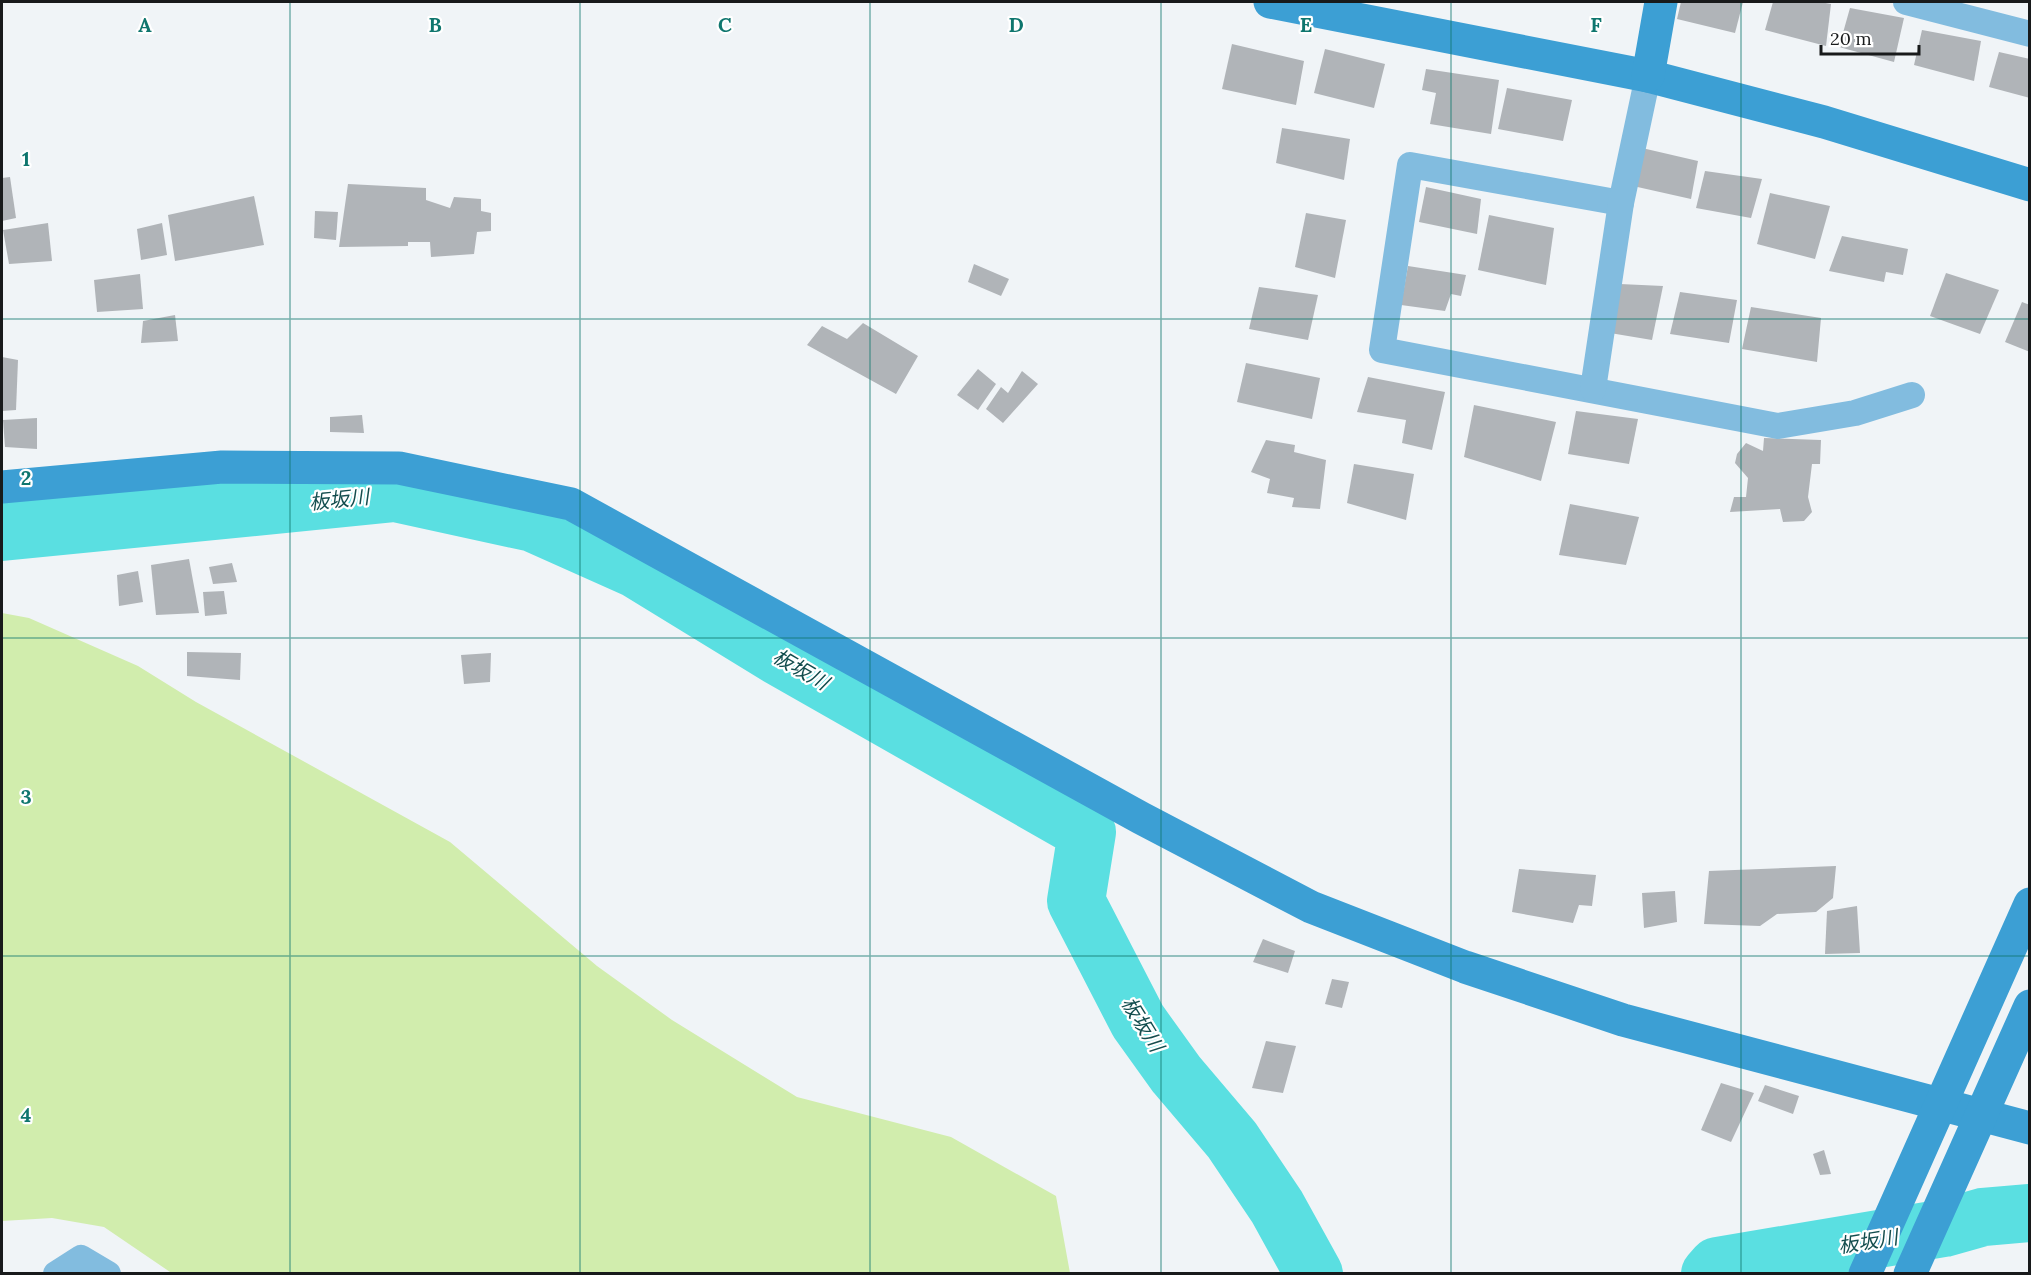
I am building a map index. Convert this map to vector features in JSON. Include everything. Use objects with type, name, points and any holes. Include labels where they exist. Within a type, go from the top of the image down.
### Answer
[{"type":"street","points":[[1270,2],[1376,11],[1648,76],[1824,122],[2030,185]]},
{"type":"street","points":[[1593,389],[1621,203],[1661,2]]},
{"type":"street","points":[[1906,2],[2030,34]]},
{"type":"street","points":[[1621,203],[1410,165],[1382,350],[1778,426],[1855,413],[1912,395]]},
{"type":"street","points":[[2,488],[222,467],[399,468],[572,504],[1130,812],[1311,907],[1465,967],[1623,1020],[2030,1128]]},
{"type":"street","points":[[1865,1274],[2030,904]]},
{"type":"street","points":[[1910,1274],[2030,1006]]},
{"type":"street","points":[[56,1274],[81,1258],[108,1274]]},
{"type":"green space","points":[[2,613],[29,618],[138,666],[196,702],[450,842],[597,966],[672,1020],[797,1097],[951,1137],[1056,1196],[1070,1273],[173,1274],[104,1227],[52,1218],[2,1221]]},
{"type":"building","points":[[1681,2],[1743,2],[1735,33],[1677,19]]},
{"type":"building","points":[[1773,2],[1831,4],[1826,46],[1765,30]]},
{"type":"building","points":[[1850,8],[1904,18],[1894,62],[1839,47]]},
{"type":"building","points":[[1922,30],[1981,41],[1974,81],[1914,65]]},
{"type":"building","points":[[1232,44],[1304,61],[1296,105],[1222,89]]},
{"type":"building","points":[[1325,49],[1385,64],[1374,108],[1314,93]]},
{"type":"building","points":[[1999,52],[2030,59],[2030,98],[1989,87]]},
{"type":"building","points":[[1426,69],[1499,80],[1491,134],[1430,124],[1436,93],[1422,90]]},
{"type":"building","points":[[1507,88],[1572,100],[1563,141],[1498,129]]},
{"type":"building","points":[[1282,128],[1350,139],[1344,180],[1276,163]]},
{"type":"building","points":[[1642,148],[1698,161],[1691,199],[1633,186]]},
{"type":"building","points":[[1705,171],[1762,179],[1751,218],[1696,208]]},
{"type":"building","points":[[10,177],[16,218],[2,221],[2,178]]},
{"type":"building","points":[[348,184],[426,188],[426,200],[450,208],[454,197],[481,199],[481,211],[491,213],[491,231],[477,232],[474,254],[431,257],[430,242],[408,242],[408,246],[339,247]]},
{"type":"building","points":[[1426,187],[1481,199],[1477,234],[1419,222]]},
{"type":"building","points":[[1770,193],[1830,206],[1815,259],[1757,244]]},
{"type":"building","points":[[254,196],[264,245],[175,261],[168,215]]},
{"type":"building","points":[[315,211],[338,212],[336,240],[314,238]]},
{"type":"building","points":[[1306,213],[1346,220],[1335,278],[1295,267]]},
{"type":"building","points":[[1489,215],[1554,228],[1546,285],[1478,270]]},
{"type":"building","points":[[48,223],[52,261],[9,264],[3,230]]},
{"type":"building","points":[[162,223],[167,255],[141,260],[137,229]]},
{"type":"building","points":[[1842,236],[1908,249],[1903,275],[1886,272],[1884,282],[1829,271]]},
{"type":"building","points":[[974,264],[1009,279],[1001,296],[968,282]]},
{"type":"building","points":[[1408,266],[1466,275],[1461,296],[1451,294],[1445,311],[1401,305]]},
{"type":"building","points":[[1946,273],[1999,290],[1980,334],[1930,316]]},
{"type":"building","points":[[140,274],[143,309],[97,312],[94,280]]},
{"type":"building","points":[[1620,284],[1663,286],[1652,340],[1610,333]]},
{"type":"building","points":[[1259,287],[1318,295],[1308,340],[1249,329]]},
{"type":"building","points":[[1680,292],[1737,300],[1729,343],[1670,334]]},
{"type":"building","points":[[2022,302],[2030,305],[2030,352],[2005,342]]},
{"type":"building","points":[[1751,307],[1821,318],[1817,362],[1742,349]]},
{"type":"building","points":[[175,315],[178,341],[141,343],[143,321]]},
{"type":"building","points":[[863,323],[918,356],[896,394],[807,345],[822,326],[847,339]]},
{"type":"building","points":[[2,357],[18,360],[16,410],[2,411]]},
{"type":"building","points":[[1246,363],[1320,378],[1312,419],[1237,402]]},
{"type":"building","points":[[978,369],[996,384],[978,410],[957,395]]},
{"type":"building","points":[[1022,371],[1038,384],[1003,423],[986,409],[1001,387],[1008,393]]},
{"type":"building","points":[[1368,377],[1445,392],[1432,450],[1402,443],[1406,420],[1357,412]]},
{"type":"building","points":[[1474,405],[1556,422],[1541,481],[1464,457]]},
{"type":"building","points":[[1576,411],[1638,419],[1629,464],[1568,454]]},
{"type":"building","points":[[362,415],[364,433],[330,432],[330,417]]},
{"type":"building","points":[[37,418],[37,449],[5,447],[3,420]]},
{"type":"building","points":[[1764,438],[1821,440],[1820,464],[1812,464],[1808,497],[1812,512],[1804,521],[1783,522],[1780,509],[1730,512],[1734,497],[1746,497],[1748,478],[1735,463],[1737,454],[1746,443],[1763,451]]},
{"type":"building","points":[[1266,440],[1295,445],[1294,452],[1326,460],[1320,509],[1292,507],[1294,498],[1267,493],[1270,479],[1251,472]]},
{"type":"building","points":[[1354,464],[1414,474],[1406,520],[1347,503]]},
{"type":"building","points":[[1570,504],[1639,517],[1626,565],[1559,555]]},
{"type":"building","points":[[189,559],[199,613],[156,615],[151,565]]},
{"type":"building","points":[[232,563],[237,582],[213,584],[209,567]]},
{"type":"building","points":[[138,571],[143,602],[119,606],[117,575]]},
{"type":"building","points":[[224,591],[227,614],[205,616],[203,592]]},
{"type":"building","points":[[187,652],[241,653],[240,680],[187,676]]},
{"type":"building","points":[[491,653],[490,682],[464,684],[461,655]]},
{"type":"building","points":[[1836,866],[1833,898],[1816,912],[1777,914],[1760,926],[1704,924],[1709,871]]},
{"type":"building","points":[[1519,869],[1596,875],[1592,906],[1579,905],[1573,923],[1512,912]]},
{"type":"building","points":[[1675,891],[1677,922],[1644,928],[1642,893]]},
{"type":"building","points":[[1857,906],[1860,953],[1825,954],[1827,911]]},
{"type":"building","points":[[1263,939],[1295,951],[1288,973],[1253,962]]},
{"type":"building","points":[[1332,979],[1349,982],[1342,1008],[1325,1004]]},
{"type":"building","points":[[1266,1041],[1296,1046],[1283,1093],[1252,1088]]},
{"type":"building","points":[[1721,1083],[1754,1093],[1731,1142],[1701,1130]]},
{"type":"building","points":[[1765,1085],[1799,1096],[1793,1114],[1758,1101]]},
{"type":"building","points":[[1824,1150],[1831,1174],[1820,1175],[1813,1154]]},
{"type":"waterway","name":"板坂川","points":[[2,532],[395,493],[533,523],[636,569],[778,656],[1087,832],[1076,901],[1138,1021],[1176,1074],[1232,1140],[1277,1207],[1314,1274]]},
{"type":"waterway","name":"板坂川","points":[[1710,1274],[1717,1266],[1944,1228],[1983,1217],[2030,1213]]}]
